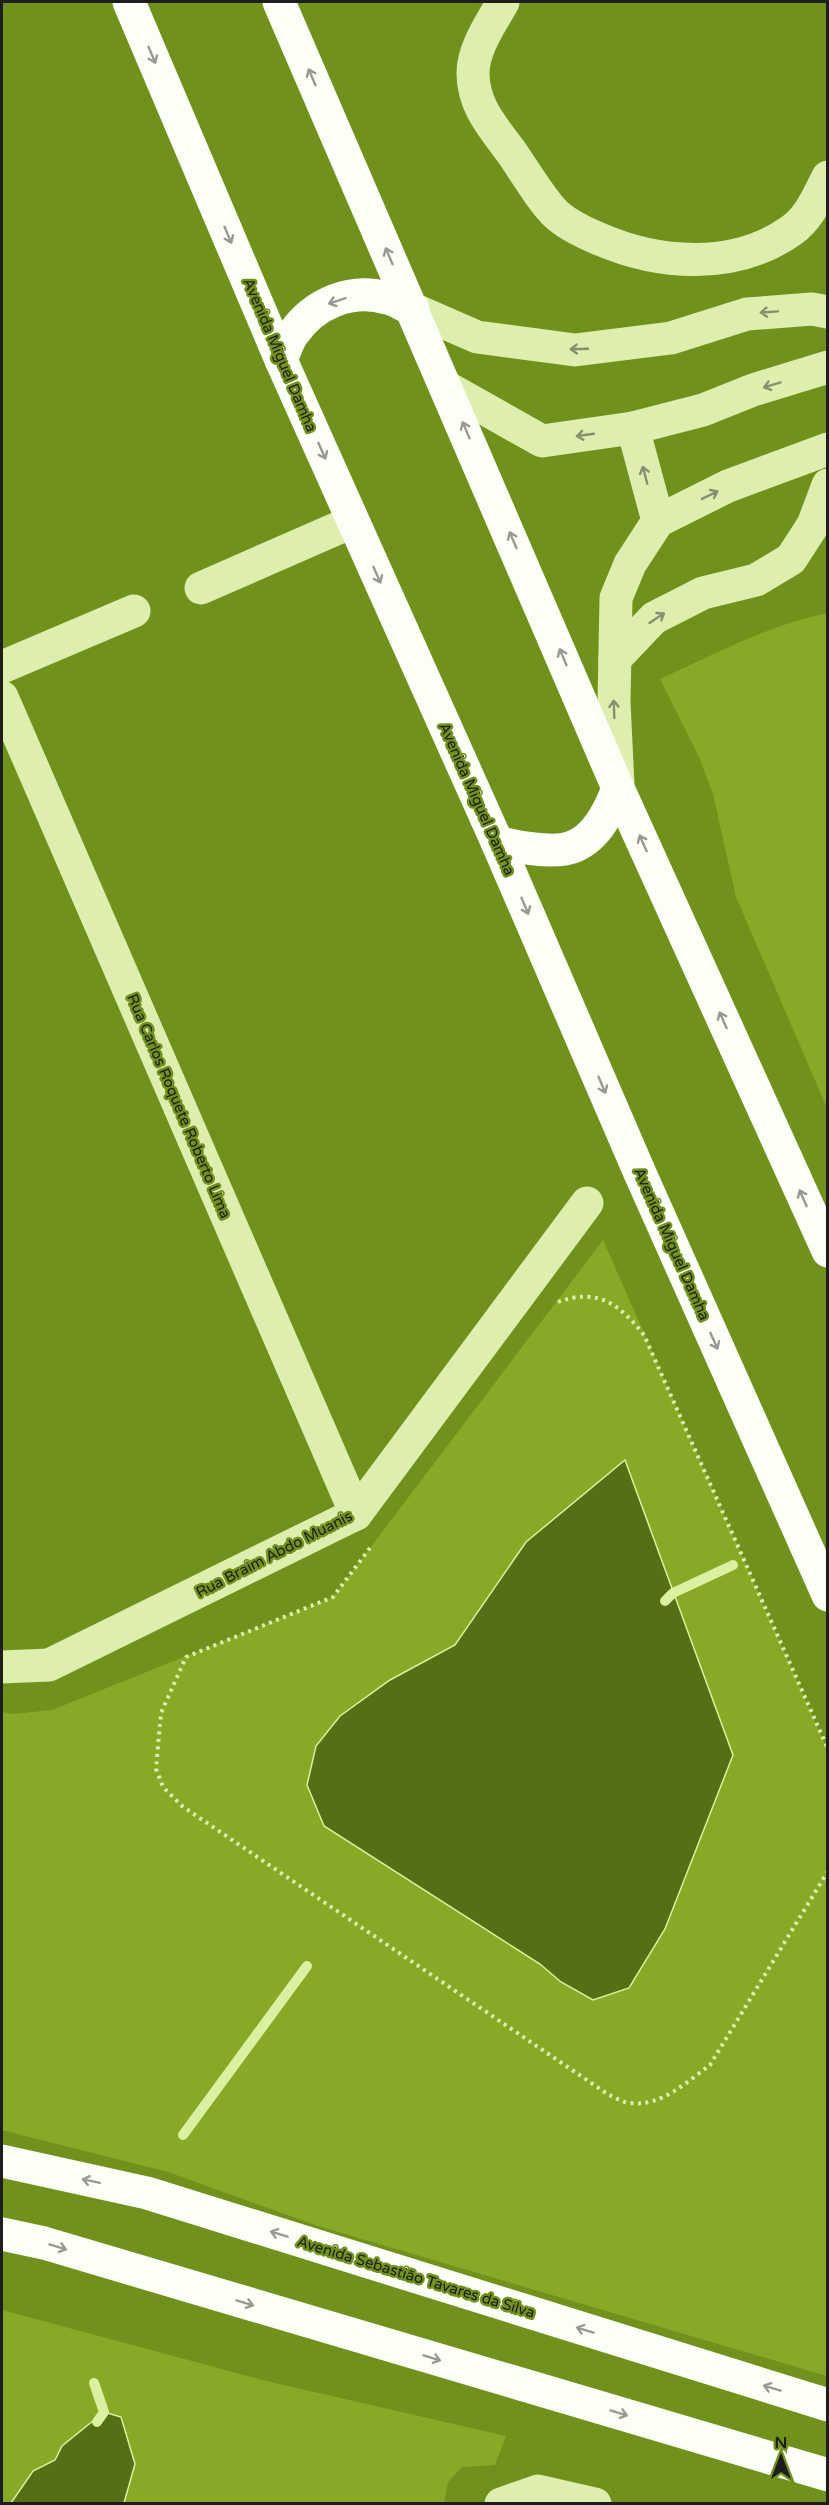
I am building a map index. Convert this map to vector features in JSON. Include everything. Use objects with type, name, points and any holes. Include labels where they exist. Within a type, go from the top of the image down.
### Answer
[{"type":"main road","name":"Avenida Miguel Damha","points":[[129,2],[352,522],[497,842],[644,1182],[828,1595]]},
{"type":"main road","points":[[279,2],[448,388],[618,788],[828,1251]]},
{"type":"main road","points":[[281,360],[292,335],[310,314],[334,300],[360,294],[388,298],[412,309]]},
{"type":"main road","points":[[497,842],[524,849],[574,847],[590,835],[609,813],[618,788]]},
{"type":"main road","name":"Avenida Sebastião Tavares da Silva","points":[[2,2162],[147,2193],[828,2405]]},
{"type":"main road","points":[[2,2234],[55,2246],[828,2475]]},
{"type":"street","points":[[503,2],[481,44],[473,70],[476,97],[485,116],[556,215],[582,231],[609,243],[652,256],[683,259],[722,258],[762,247],[794,229],[811,211],[828,177]]},
{"type":"street","points":[[412,309],[477,337],[575,351],[670,338],[747,314],[812,309],[828,312]]},
{"type":"street","points":[[448,388],[542,441],[633,428],[704,410],[753,390],[828,367]]},
{"type":"street","points":[[633,428],[657,521]]},
{"type":"street","points":[[618,788],[614,702],[616,598],[630,564],[657,521],[728,486],[828,449]]},
{"type":"street","points":[[615,659],[654,618],[703,593],[756,580],[791,558],[813,525],[828,485]]},
{"type":"street","points":[[201,588],[352,522]]},
{"type":"street","points":[[2,667],[134,611]]},
{"type":"street","name":"Rua Carlos Roquete Roberto Lima","points":[[2,697],[356,1514]]},
{"type":"street","name":"Rua Braim Abdo Muanis","points":[[2,1667],[49,1665],[356,1514],[587,1203]]},
{"type":"street","points":[[502,2502],[538,2491],[595,2504]]},
{"type":"path","points":[[555,1303],[574,1296],[587,1296],[606,1301],[624,1311],[645,1335],[828,1749]]},
{"type":"path","points":[[376,1540],[333,1597],[186,1657],[161,1713],[156,1769],[162,1788],[182,1806],[609,2095],[632,2103],[665,2096],[710,2065],[828,1870]]},
{"type":"shaded area","points":[[828,613],[827,1108],[736,897],[713,794],[699,757],[660,679],[763,633],[805,618]]},
{"type":"shaded area","points":[[603,1240],[827,1749],[827,2376],[318,2226],[168,2172],[2,2130],[2,1712],[13,1714],[52,1710],[333,1597]]},
{"type":"shaded area","points":[[625,1460],[733,1755],[665,1929],[629,1988],[593,2000],[561,1982],[540,1964],[324,1826],[307,1785],[316,1746],[340,1716],[390,1680],[455,1645],[526,1542]]},
{"type":"shaded area","points":[[2,2310],[266,2381],[506,2436],[495,2465],[462,2467],[448,2482],[444,2503],[2,2503]]},
{"type":"shaded area","points":[[104,2412],[121,2417],[135,2464],[124,2503],[11,2503],[33,2471],[55,2460],[62,2446]]},
{"type":"waterway","points":[[665,1601],[673,1593],[733,1565]]},
{"type":"waterway","points":[[183,2135],[307,1966]]},
{"type":"waterway","points":[[94,2383],[104,2412],[97,2422]]}]
